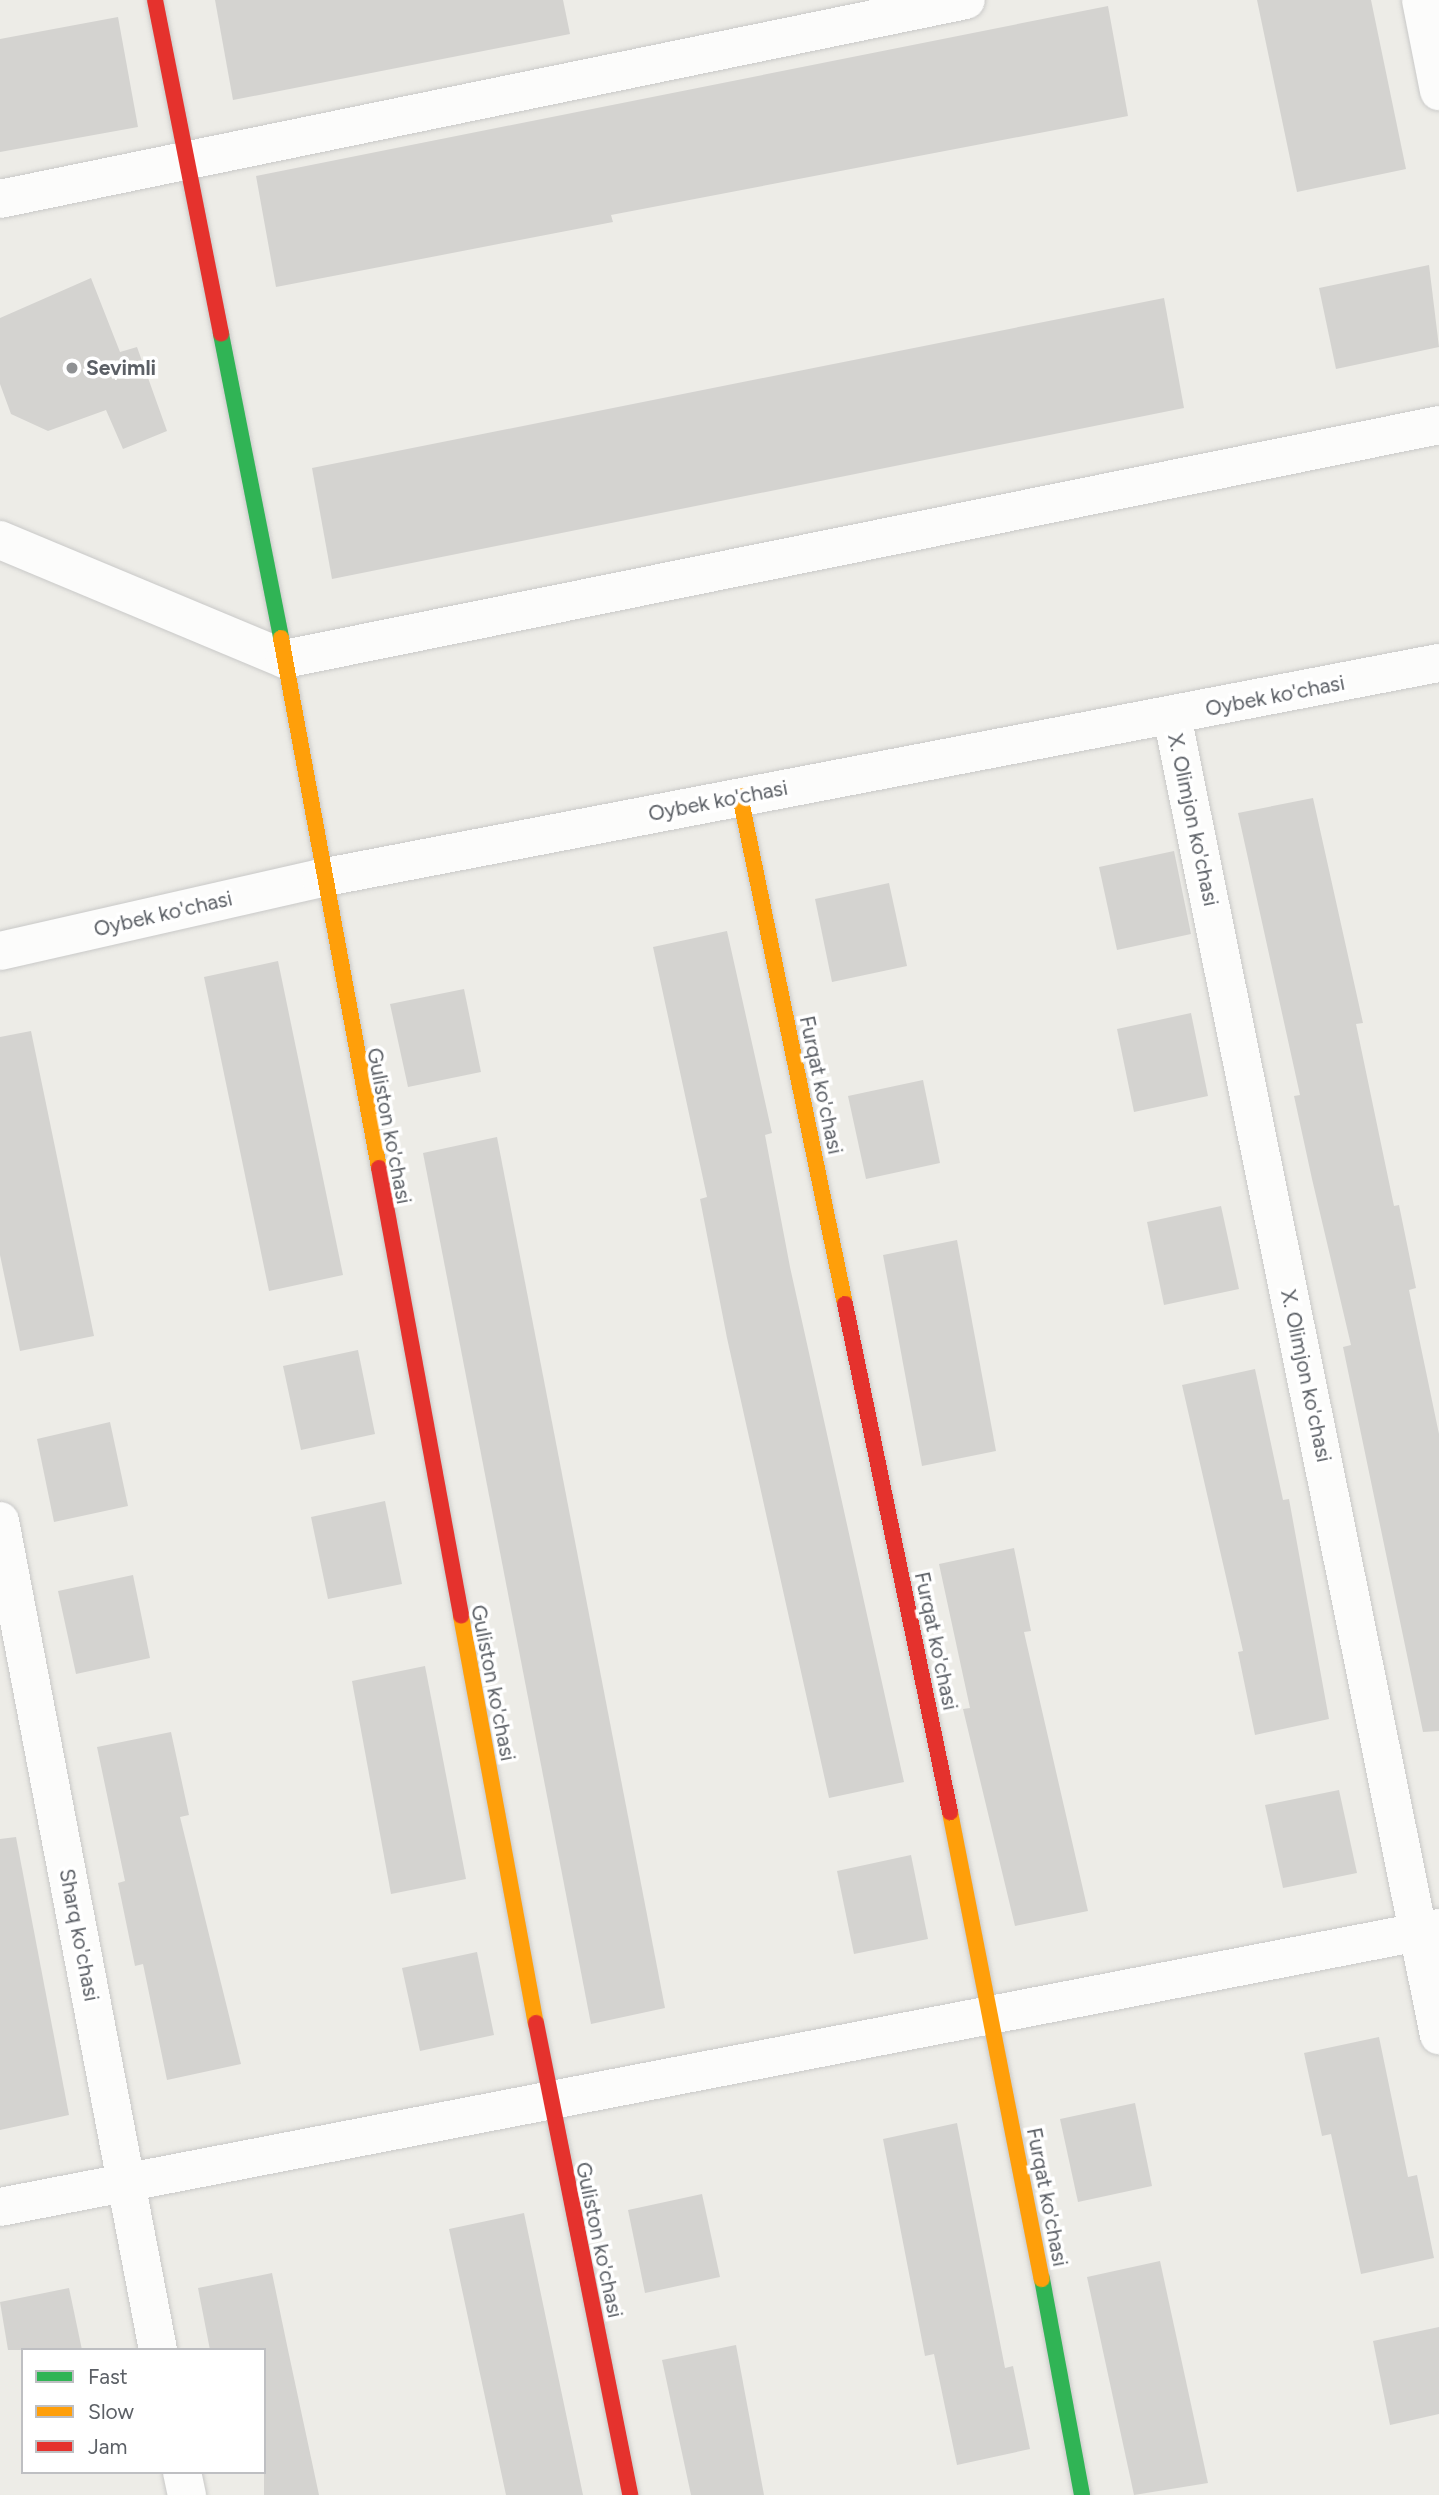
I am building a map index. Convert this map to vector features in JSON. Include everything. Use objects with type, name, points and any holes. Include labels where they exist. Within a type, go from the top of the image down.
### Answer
[{"type":"street","name":"Guliston ko'chasi","points":[[155,0],[285,659],[321,877],[550,2101],[630,2495]]},
{"type":"street","points":[[0,199],[966,0]]},
{"type":"street","points":[[1421,0],[1439,91]]},
{"type":"street","points":[[0,540],[285,659],[1439,425]]},
{"type":"street","name":"Oybek ko'chasi","points":[[0,951],[321,877],[1439,663]]},
{"type":"street","name":"X. Olimjon ko'chasi","points":[[1172,716],[1429,1929],[1439,2035]]},
{"type":"street","name":"Furqat ko'chasi","points":[[740,796],[992,2015],[1082,2495]]},
{"type":"street","name":"Sharq ko'chasi","points":[[0,1521],[158,2348]]},
{"type":"street","points":[[0,2207],[1429,1929]]},
{"type":"street","points":[[182,2474],[187,2495]]},
{"type":"building","points":[[215,0],[563,0],[570,34],[233,100]]},
{"type":"building","points":[[1257,0],[1371,0],[1406,169],[1297,192]]},
{"type":"building","points":[[1108,6],[1128,116],[611,215],[613,222],[276,287],[256,176]]},
{"type":"building","points":[[118,17],[138,127],[0,152],[0,39]]},
{"type":"building","points":[[1429,265],[1439,347],[1336,369],[1319,288]]},
{"type":"building","name":"Sevimli","points":[[91,278],[120,352],[137,347],[167,431],[123,449],[106,410],[48,431],[11,414],[0,384],[0,318]]},
{"type":"building","points":[[1164,298],[1184,408],[332,579],[312,468]]},
{"type":"building","points":[[1313,798],[1363,1023],[1356,1024],[1394,1206],[1399,1205],[1416,1288],[1409,1290],[1439,1434],[1439,1731],[1423,1732],[1343,1347],[1351,1345],[1294,1096],[1300,1095],[1238,813]]},
{"type":"building","points":[[1174,851],[1191,934],[1117,950],[1099,867]]},
{"type":"building","points":[[889,883],[907,966],[832,982],[815,899]]},
{"type":"building","points":[[727,931],[772,1133],[765,1135],[790,1267],[904,1782],[829,1798],[727,1338],[700,1199],[707,1197],[653,947]]},
{"type":"building","points":[[278,961],[343,1275],[269,1291],[204,977]]},
{"type":"building","points":[[464,989],[481,1072],[408,1087],[390,1004]]},
{"type":"building","points":[[1191,1013],[1208,1096],[1134,1112],[1117,1029]]},
{"type":"building","points":[[31,1031],[94,1336],[20,1351],[0,1255],[0,1037]]},
{"type":"building","points":[[923,1080],[940,1163],[866,1179],[848,1096]]},
{"type":"building","points":[[497,1137],[665,2008],[591,2024],[423,1153]]},
{"type":"building","points":[[1221,1206],[1239,1289],[1164,1305],[1147,1222]]},
{"type":"building","points":[[957,1240],[996,1451],[922,1466],[883,1255]]},
{"type":"building","points":[[358,1350],[375,1434],[301,1450],[283,1366]]},
{"type":"building","points":[[1255,1369],[1283,1500],[1289,1499],[1329,1719],[1255,1735],[1238,1652],[1243,1651],[1182,1385]]},
{"type":"building","points":[[110,1422],[128,1506],[54,1522],[37,1439]]},
{"type":"building","points":[[385,1501],[402,1584],[328,1599],[311,1517]]},
{"type":"building","points":[[1014,1548],[1031,1631],[1024,1632],[1088,1911],[1015,1926],[963,1709],[970,1708],[939,1564]]},
{"type":"building","points":[[133,1575],[150,1658],[76,1674],[58,1591]]},
{"type":"building","points":[[425,1666],[466,1879],[391,1894],[352,1681]]},
{"type":"building","points":[[171,1732],[189,1815],[180,1817],[241,2064],[167,2080],[143,1964],[135,1966],[118,1883],[125,1881],[97,1747]]},
{"type":"building","points":[[1339,1790],[1357,1873],[1283,1888],[1265,1805]]},
{"type":"building","points":[[16,1837],[69,2115],[0,2130],[0,1839]]},
{"type":"building","points":[[911,1855],[928,1939],[854,1954],[837,1871]]},
{"type":"building","points":[[477,1952],[494,2035],[420,2051],[402,1968]]},
{"type":"building","points":[[1379,2037],[1408,2177],[1417,2175],[1434,2258],[1361,2274],[1331,2134],[1322,2136],[1304,2053]]},
{"type":"building","points":[[1135,2103],[1152,2186],[1078,2202],[1060,2119]]},
{"type":"building","points":[[957,2123],[1005,2368],[1013,2366],[1030,2449],[957,2465],[934,2354],[925,2356],[883,2139]]},
{"type":"building","points":[[702,2194],[720,2277],[645,2293],[628,2210]]},
{"type":"building","points":[[524,2213],[583,2495],[506,2495],[449,2229]]},
{"type":"building","points":[[1160,2261],[1208,2483],[1134,2495],[1087,2277]]},
{"type":"building","points":[[272,2273],[319,2495],[264,2495],[266,2348],[210,2348],[198,2288]]},
{"type":"building","points":[[69,2288],[82,2348],[8,2350],[0,2302]]},
{"type":"building","points":[[1439,2327],[1439,2414],[1390,2425],[1373,2341]]},
{"type":"building","points":[[736,2345],[764,2495],[691,2495],[662,2360]]},
{"type":"traffic: fast","points":[[221,334],[281,638]]},
{"type":"traffic: fast","points":[[1042,2279],[1082,2495]]},
{"type":"traffic: slow","points":[[281,638],[379,1168]]},
{"type":"traffic: slow","points":[[740,796],[845,1304]]},
{"type":"traffic: slow","points":[[461,1616],[536,2023]]},
{"type":"traffic: slow","points":[[950,1812],[1042,2279]]},
{"type":"traffic: jam","points":[[155,0],[221,334]]},
{"type":"traffic: jam","points":[[379,1168],[461,1616]]},
{"type":"traffic: jam","points":[[845,1304],[950,1812]]},
{"type":"traffic: jam","points":[[536,2023],[630,2495]]},
{"type":"place","name":"Sevimli","points":[[72,368]]}]
